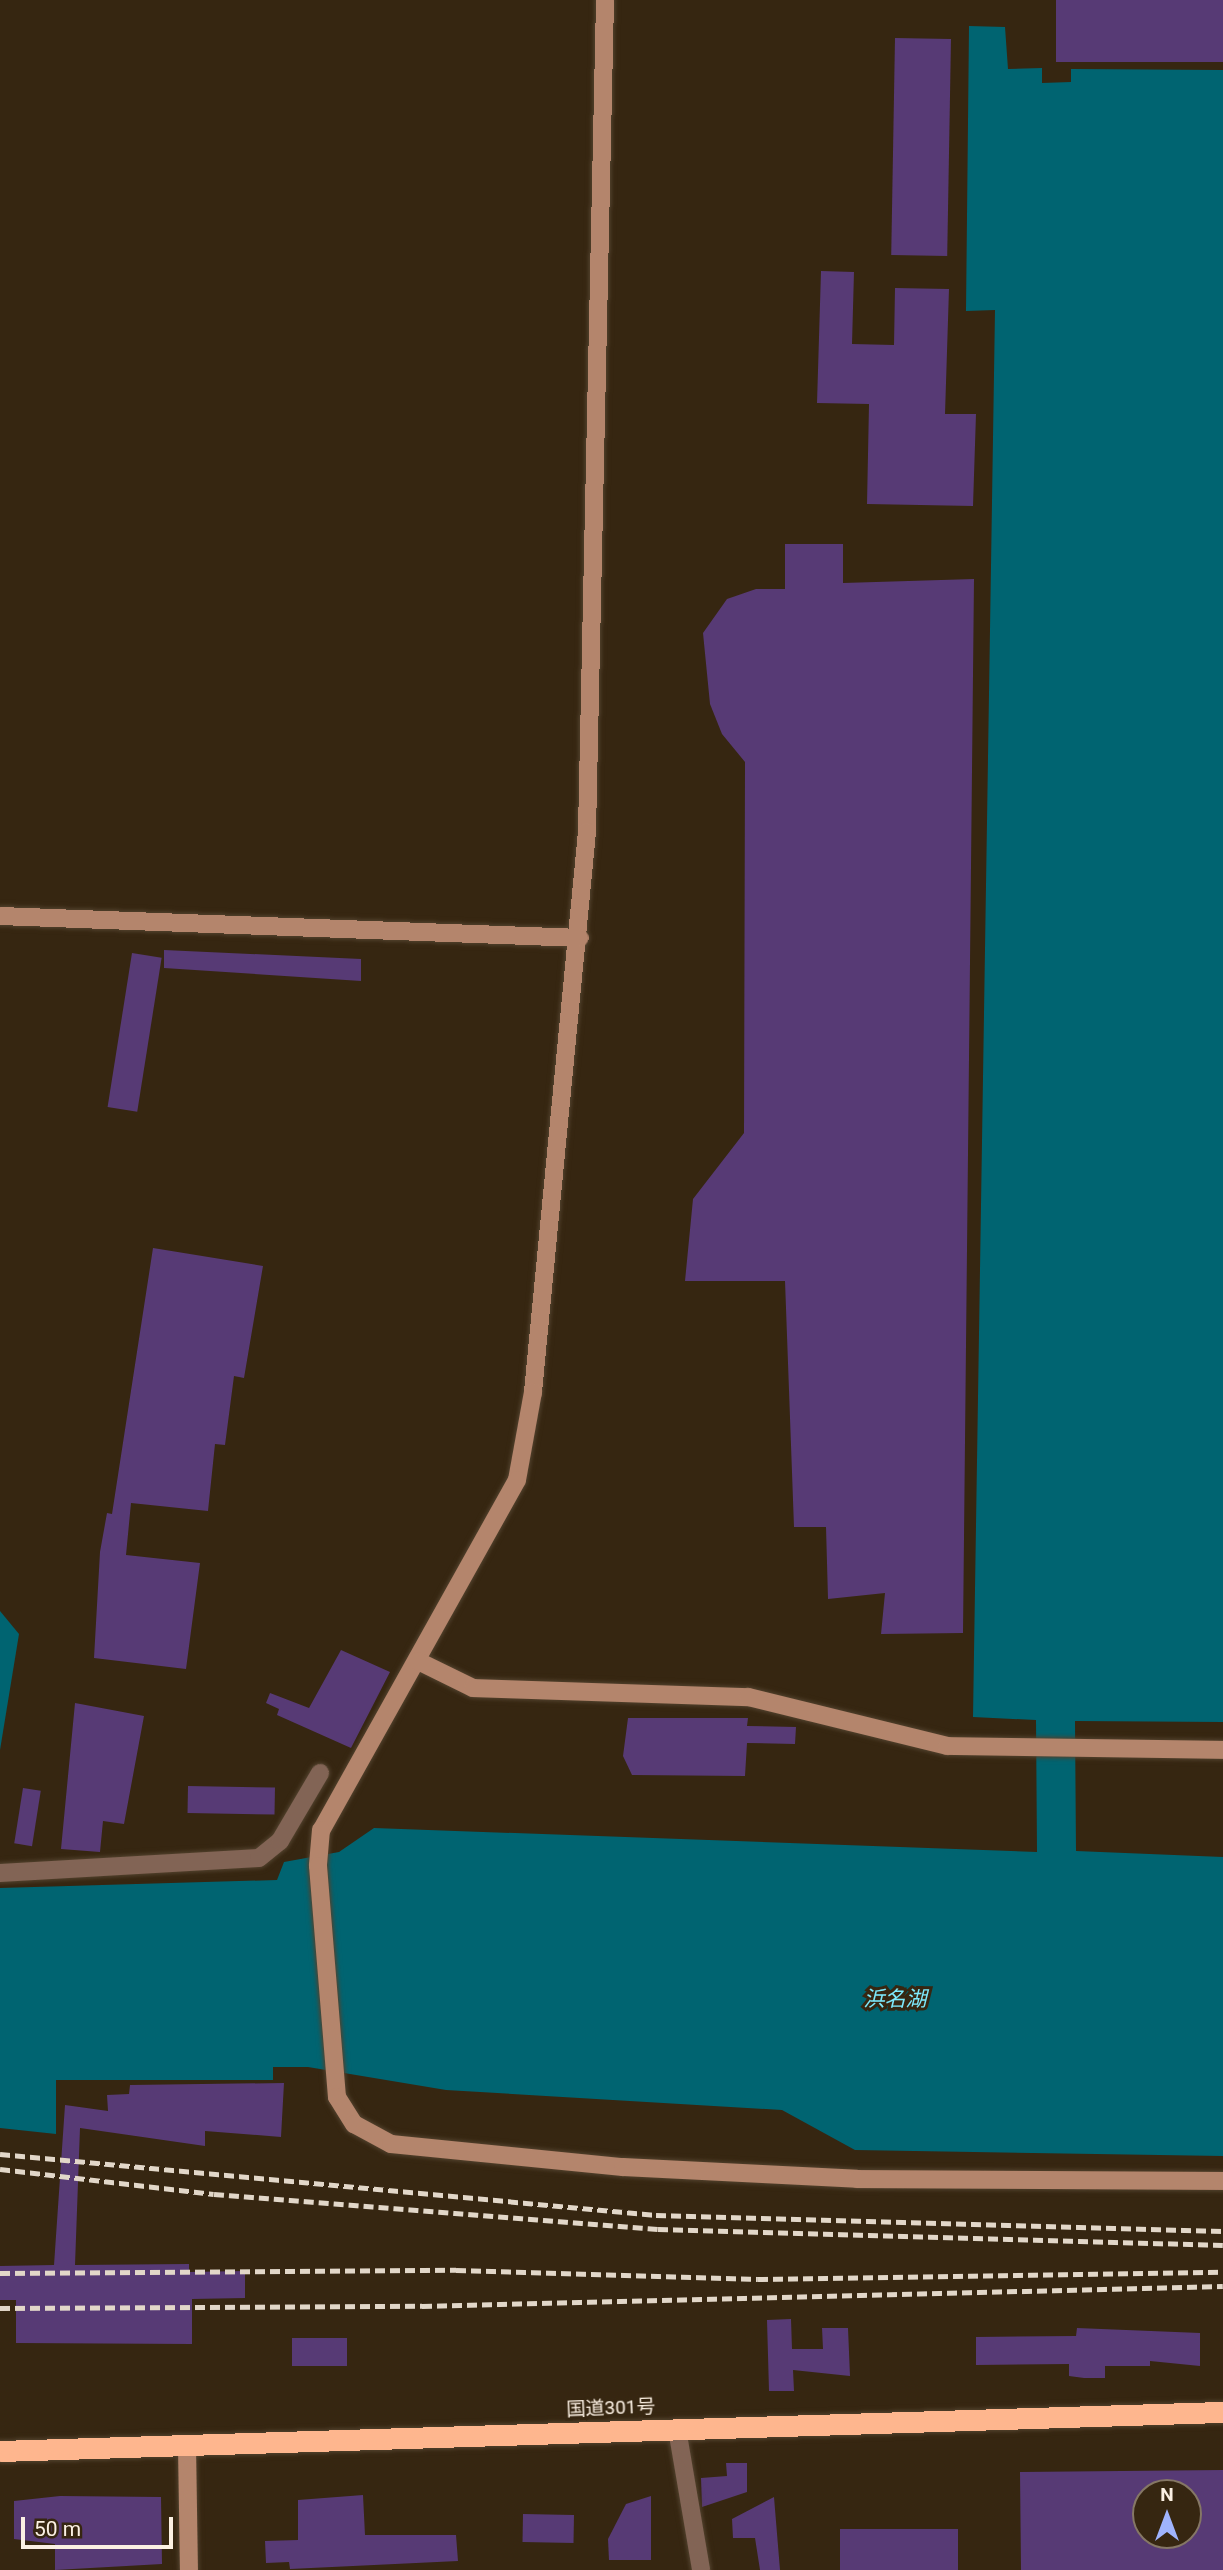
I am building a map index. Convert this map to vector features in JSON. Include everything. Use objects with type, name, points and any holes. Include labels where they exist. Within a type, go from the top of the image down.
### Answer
[{"type":"highway","name":"国道301号","points":[[0,2451],[1223,2412]]},
{"type":"street","points":[[605,0],[580,938],[533,1392],[517,1480],[418,1661],[330,1809],[318,1866],[331,2071],[342,2112],[368,2136],[391,2144],[814,2178],[1223,2181]]},
{"type":"street","points":[[0,916],[580,938]]},
{"type":"street","points":[[418,1661],[473,1688],[748,1697],[947,1746],[1223,1750]]},
{"type":"street","points":[[0,1873],[259,1858],[281,1841],[320,1773]]},
{"type":"street","points":[[677,2429],[701,2570],[690,2570]]},
{"type":"street","points":[[187,2446],[189,2570]]},
{"type":"water","name":"浜名湖","points":[[969,26],[1005,27],[1008,69],[1042,68],[1042,83],[1071,82],[1071,69],[1223,70],[1223,1722],[1075,1721],[1076,1851],[1223,1857],[1223,2156],[855,2150],[782,2110],[446,2090],[308,2067],[273,2067],[273,2080],[56,2080],[56,2134],[0,2128],[0,1888],[277,1880],[284,1862],[339,1852],[374,1828],[1037,1852],[1036,1720],[973,1717],[995,310],[966,311]]},
{"type":"water","points":[[0,1611],[19,1634],[0,1750]]},
{"type":"building","points":[[1056,0],[1223,0],[1223,62],[1056,62]]},
{"type":"building","points":[[895,38],[951,39],[947,256],[891,255]]},
{"type":"building","points":[[821,271],[854,272],[852,344],[894,345],[895,288],[949,289],[945,414],[976,414],[973,506],[867,504],[869,404],[817,403]]},
{"type":"building","points":[[785,544],[843,544],[843,583],[974,579],[963,1633],[881,1634],[885,1593],[828,1599],[826,1527],[794,1527],[785,1281],[685,1281],[693,1199],[744,1133],[745,762],[722,734],[710,704],[703,633],[727,599],[756,589],[785,589]]},
{"type":"building","points":[[164,950],[361,959],[361,981],[164,968]]},
{"type":"building","points":[[132,953],[162,958],[137,1112],[108,1107]]},
{"type":"building","points":[[153,1248],[263,1266],[244,1378],[234,1376],[225,1445],[215,1444],[208,1511],[131,1503],[126,1555],[200,1563],[186,1669],[94,1658],[100,1552],[107,1513],[112,1514]]},
{"type":"building","points":[[341,1650],[390,1672],[351,1748],[277,1715],[279,1709],[266,1703],[270,1693],[309,1708]]},
{"type":"building","points":[[75,1703],[144,1716],[124,1824],[103,1821],[100,1852],[61,1849]]},
{"type":"building","points":[[628,1718],[748,1718],[747,1726],[796,1727],[795,1744],[747,1743],[745,1776],[632,1775],[623,1756]]},
{"type":"building","points":[[188,1786],[275,1788],[275,1815],[188,1813]]},
{"type":"building","points":[[23,1788],[41,1791],[32,1846],[14,1843]]},
{"type":"building","points":[[284,2083],[281,2137],[205,2131],[205,2146],[80,2128],[75,2265],[189,2264],[189,2272],[245,2271],[245,2298],[192,2299],[192,2344],[16,2343],[16,2300],[0,2300],[0,2266],[54,2265],[65,2105],[108,2111],[107,2095],[129,2094],[130,2085]]},
{"type":"building","points":[[791,2319],[792,2349],[823,2349],[822,2328],[848,2328],[850,2376],[793,2370],[794,2391],[769,2391],[767,2320]]},
{"type":"building","points":[[1077,2328],[1200,2333],[1200,2366],[1150,2361],[1150,2366],[1105,2366],[1105,2378],[1084,2378],[1069,2376],[1069,2364],[976,2365],[976,2337],[1076,2336]]},
{"type":"building","points":[[292,2338],[347,2338],[347,2366],[292,2366]]},
{"type":"building","points":[[726,2463],[747,2463],[747,2492],[702,2507],[701,2478],[727,2476]]},
{"type":"building","points":[[1223,2470],[1223,2570],[1021,2570],[1020,2472]]},
{"type":"building","points":[[363,2495],[365,2535],[456,2535],[458,2561],[290,2569],[289,2562],[266,2563],[265,2541],[298,2540],[298,2500]]},
{"type":"building","points":[[60,2496],[161,2497],[162,2564],[55,2570],[55,2544],[14,2539],[14,2501]]},
{"type":"building","points":[[651,2496],[651,2560],[609,2560],[608,2539],[626,2504]]},
{"type":"building","points":[[774,2497],[780,2570],[760,2570],[755,2538],[733,2538],[732,2519]]},
{"type":"building","points":[[523,2514],[574,2515],[574,2543],[523,2542]]},
{"type":"building","points":[[840,2529],[958,2529],[958,2570],[840,2570]]},
{"type":"railway","points":[[0,2154],[656,2215],[1223,2231]]},
{"type":"railway","points":[[0,2169],[214,2194],[658,2229],[1223,2245]]},
{"type":"railway","points":[[0,2273],[456,2270],[758,2279],[1223,2272]]},
{"type":"railway","points":[[0,2308],[422,2306],[1223,2286]]}]
